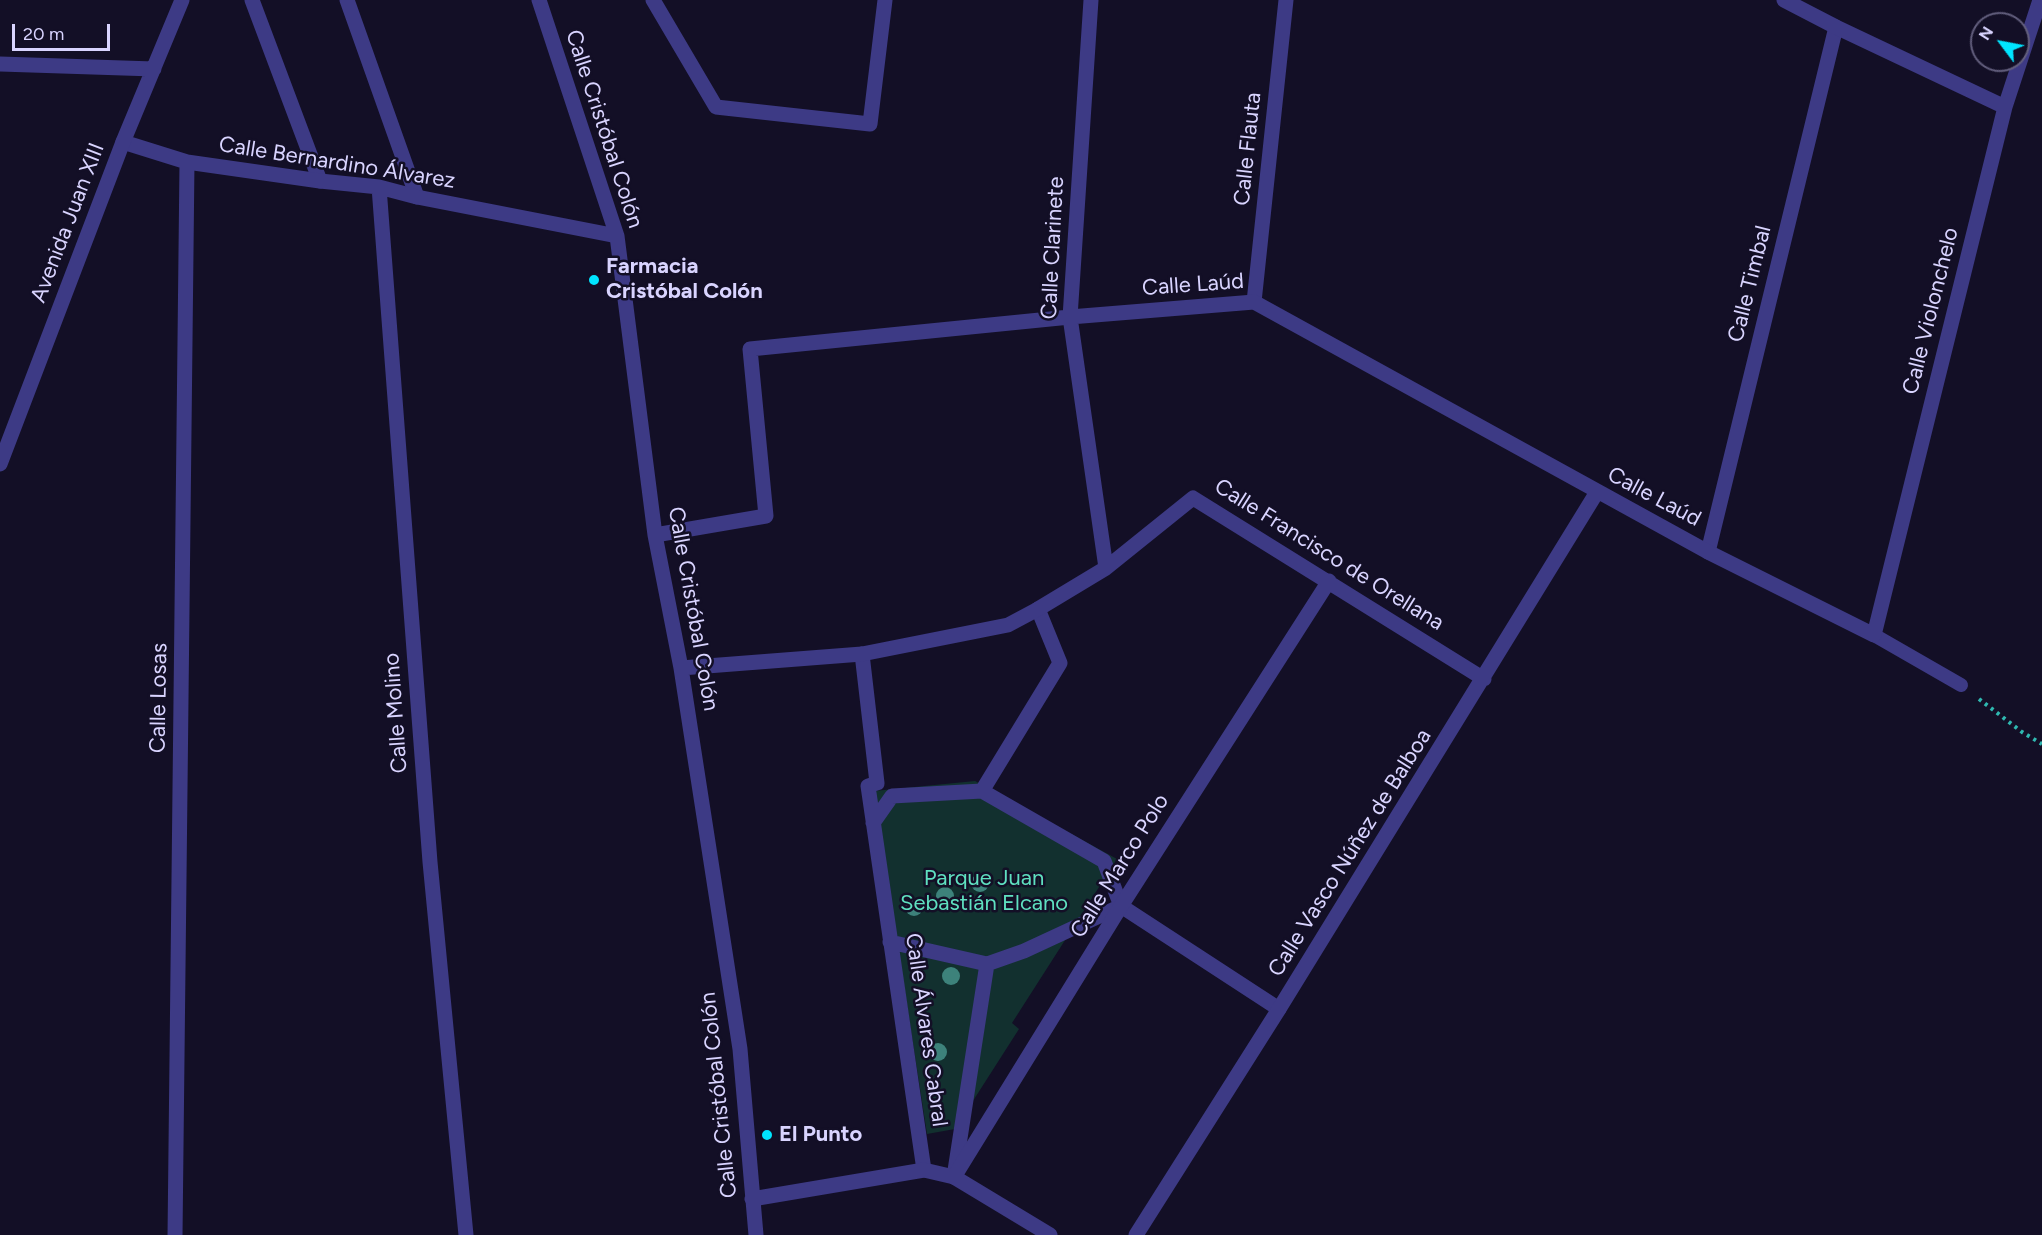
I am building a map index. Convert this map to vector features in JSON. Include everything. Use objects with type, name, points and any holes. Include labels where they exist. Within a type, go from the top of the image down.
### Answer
[{"type":"street","name":"Avenida Juan XIII","points":[[0,464],[123,142],[182,0]]},
{"type":"street","points":[[252,0],[320,181]]},
{"type":"street","points":[[347,0],[417,197]]},
{"type":"street","name":"Calle Cristóbal Colón","points":[[539,0],[617,236],[656,535],[681,668],[740,1049],[756,1235]]},
{"type":"street","points":[[653,0],[716,107],[870,124],[885,0]]},
{"type":"street","name":"Calle Clarinete","points":[[1091,0],[1070,317],[1106,568]]},
{"type":"street","name":"Calle Flauta","points":[[1254,302],[1286,0]]},
{"type":"street","points":[[1784,0],[2005,107]]},
{"type":"street","name":"Calle Violonchelo","points":[[1874,635],[2005,107],[2040,0]]},
{"type":"street","name":"Calle Timbal","points":[[1708,552],[1836,27]]},
{"type":"street","points":[[0,64],[154,69]]},
{"type":"street","name":"Calle Bernardino Álvarez","points":[[123,142],[188,162],[379,187],[417,197],[617,236]]},
{"type":"street","name":"Calle Losas","points":[[176,1235],[188,162]]},
{"type":"street","name":"Calle Molino","points":[[379,187],[429,862],[466,1235]]},
{"type":"street","name":"Calle Laúd","points":[[656,535],[766,516],[750,349],[1070,317],[1254,302],[1708,552],[1874,635]]},
{"type":"street","name":"Calle Vasco Núñez de Balboa","points":[[1136,1235],[1484,679],[1597,492]]},
{"type":"street","name":"Calle Francisco de Orellana","points":[[681,668],[861,654],[1008,625],[1106,568],[1193,498],[1484,679]]},
{"type":"street","name":"Calle Marco Polo","points":[[954,1177],[1121,906],[1329,581]]},
{"type":"street","points":[[982,791],[1060,663],[1038,609]]},
{"type":"street","name":"Calle Álvares Cabral","points":[[861,654],[877,783],[868,786],[924,1170]]},
{"type":"street","points":[[873,823],[892,796],[982,791],[1104,861],[1121,906],[1279,1009]]},
{"type":"street","points":[[890,942],[987,964],[1024,951],[1121,906]]},
{"type":"street","points":[[954,1177],[987,964]]},
{"type":"street","points":[[752,1198],[924,1170],[954,1177],[1050,1235]]},
{"type":"lane","points":[[1874,635],[1961,685]]},
{"type":"green space","name":"Parque Juan Sebastián Elcano","points":[[975,781],[1117,859],[1012,1023],[1019,1029],[955,1129],[927,1134],[874,791]]},
{"type":"place","name":"Farmacia Cristóbal Colón","points":[[594,280]]},
{"type":"place","name":"El Punto","points":[[767,1135]]}]
